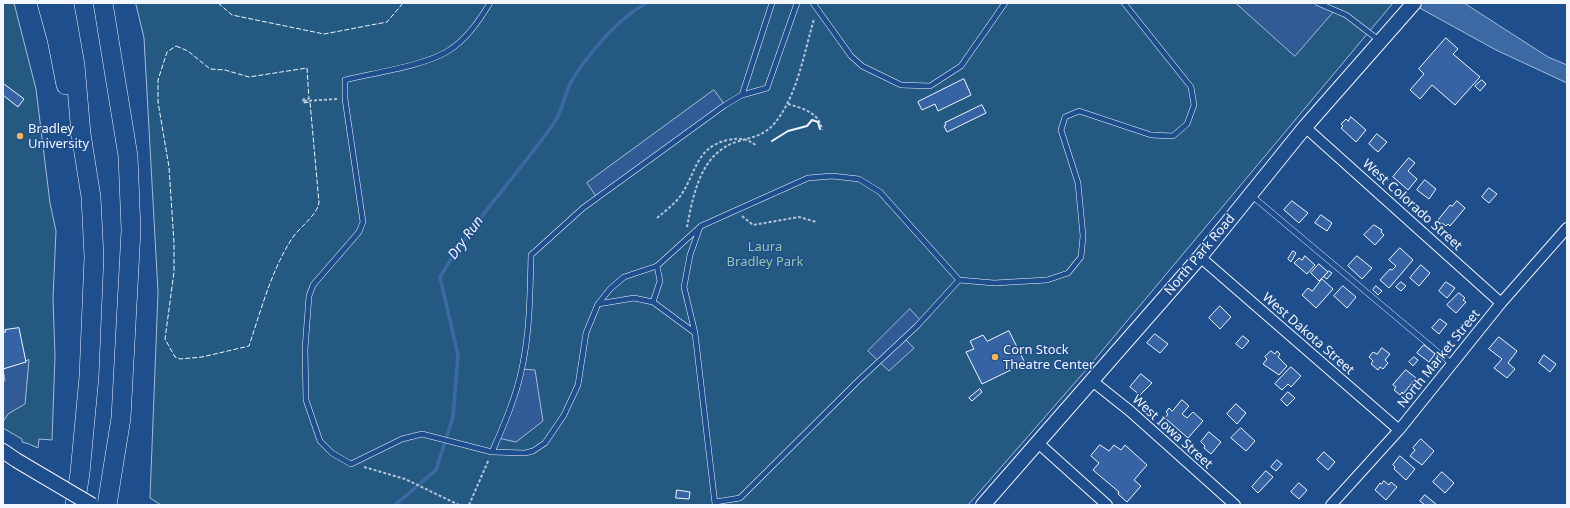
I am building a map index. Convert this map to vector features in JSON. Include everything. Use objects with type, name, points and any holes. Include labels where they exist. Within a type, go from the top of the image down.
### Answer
[{"type":"highway","points":[[47,3],[57,39],[72,119],[81,134]]},
{"type":"highway","points":[[64,3],[75,65],[81,134],[91,197],[93,288],[83,444],[75,505]]},
{"type":"highway","points":[[103,3],[128,156],[131,230],[121,418],[107,505]]},
{"type":"street","name":"North Park Road","points":[[983,505],[1200,257],[1305,127],[1411,7]]},
{"type":"street","name":"West Colorado Street","points":[[1305,127],[1501,303]]},
{"type":"street","name":"North Market Street","points":[[1331,505],[1399,430],[1501,303],[1567,228]]},
{"type":"street","name":"West Dakota Street","points":[[1200,257],[1399,430]]},
{"type":"street","name":"West Iowa Street","points":[[1091,380],[1130,411],[1235,505]]},
{"type":"street","points":[[1037,442],[1107,505]]},
{"type":"street","points":[[3,451],[92,505]]},
{"type":"lane","points":[[490,3],[479,21],[469,33],[448,51],[425,61],[345,80],[345,99],[363,222],[359,232],[313,285],[309,296],[305,349],[306,400],[320,441],[332,453],[351,464],[402,439],[422,434],[492,452],[525,453],[533,451],[545,442],[564,415],[578,385],[586,333],[598,304],[610,289],[624,277],[657,266],[701,226],[808,178],[832,176],[859,179],[880,192],[959,280],[994,283],[1047,280],[1068,273],[1081,257],[1083,236],[1078,183],[1061,130],[1065,117],[1078,110],[1151,135],[1173,136],[1187,124],[1194,105],[1191,87],[1124,3]]},
{"type":"lane","points":[[742,96],[772,3]]},
{"type":"lane","points":[[492,452],[509,412],[522,369],[529,316],[531,255],[583,208],[725,105],[742,96],[767,88],[797,3]]},
{"type":"lane","points":[[813,3],[851,56],[862,66],[901,85],[930,86],[961,66],[1005,3]]},
{"type":"lane","points":[[1318,3],[1346,15],[1380,41]]},
{"type":"lane","points":[[1251,195],[1452,364]]},
{"type":"lane","points":[[701,226],[690,255],[684,287],[695,333],[715,503],[740,498],[921,321],[959,280]]},
{"type":"lane","points":[[653,302],[660,281],[657,266]]},
{"type":"lane","points":[[598,304],[634,298],[653,302],[695,333]]},
{"type":"path","points":[[687,231],[693,198],[700,177],[714,156],[736,142],[748,140],[763,133],[773,124],[788,104],[817,10]]},
{"type":"path","points":[[304,101],[345,99]]},
{"type":"path","points":[[788,104],[804,108],[813,114],[822,123],[822,130]]},
{"type":"path","points":[[657,218],[678,198],[704,152],[720,142],[740,138],[748,140],[757,146]]},
{"type":"path","points":[[735,211],[753,225],[799,217],[816,222]]},
{"type":"path","points":[[469,505],[492,452]]},
{"type":"path","points":[[351,464],[386,472],[405,479],[459,505]]},
{"type":"green space","name":"Bradley University","points":[[3,3],[14,3],[36,89],[50,203],[56,231],[53,298],[55,356],[52,440],[39,439],[38,448],[22,442],[22,439],[3,428]]},
{"type":"green space","name":"Laura Bradley Park","points":[[136,3],[1393,3],[1086,370],[968,505],[161,505],[150,498],[158,292],[144,38]]},
{"type":"shaded area","points":[[1236,3],[1318,3],[1335,10],[1295,56]]},
{"type":"shaded area","points":[[1411,3],[1464,3],[1548,57],[1567,65],[1567,83],[1496,50]]},
{"type":"shaded area","points":[[714,90],[725,105],[597,198],[587,183]]},
{"type":"shaded area","points":[[910,309],[921,321],[904,338],[914,348],[889,371],[868,351]]},
{"type":"shaded area","points":[[29,360],[25,404],[8,414],[3,422],[3,382],[5,381],[3,369]]},
{"type":"shaded area","points":[[522,369],[535,370],[543,421],[516,442],[498,438]]},
{"type":"building","points":[[1446,38],[1458,49],[1453,54],[1480,77],[1455,105],[1432,85],[1420,99],[1410,90],[1424,74],[1419,69]]},
{"type":"building","points":[[964,79],[971,95],[938,111],[935,104],[922,110],[918,102]]},
{"type":"building","points":[[1482,80],[1486,84],[1480,91],[1475,86]]},
{"type":"building","points":[[4,84],[24,99],[18,107],[3,95]]},
{"type":"building","points":[[982,105],[986,113],[947,132],[944,126],[946,125],[945,123]]},
{"type":"building","points":[[1351,117],[1366,130],[1356,142],[1341,128],[1343,126],[1341,124],[1346,119],[1348,121]]},
{"type":"building","points":[[1377,134],[1387,142],[1378,152],[1369,144]]},
{"type":"building","points":[[1409,158],[1415,163],[1408,171],[1417,179],[1408,190],[1393,177]]},
{"type":"building","points":[[1425,180],[1436,189],[1429,199],[1417,190]]},
{"type":"building","points":[[1489,188],[1497,194],[1489,203],[1482,197]]},
{"type":"building","points":[[1292,201],[1308,213],[1299,223],[1284,210]]},
{"type":"building","points":[[1457,201],[1465,208],[1450,226],[1448,224],[1446,226],[1438,220],[1450,205],[1452,206]]},
{"type":"building","points":[[1321,215],[1332,223],[1327,231],[1315,223]]},
{"type":"building","points":[[1374,225],[1382,230],[1381,232],[1384,235],[1375,245],[1364,235]]},
{"type":"building","points":[[1400,248],[1413,260],[1389,288],[1380,280],[1390,269],[1392,270],[1396,266],[1389,260]]},
{"type":"building","points":[[1293,251],[1296,253],[1291,262],[1288,259]]},
{"type":"building","points":[[1305,256],[1315,265],[1307,274],[1294,263],[1299,258],[1302,260]]},
{"type":"building","points":[[1357,256],[1372,268],[1362,279],[1348,266]]},
{"type":"building","points":[[1319,264],[1328,272],[1319,281],[1311,273]]},
{"type":"building","points":[[1421,265],[1430,273],[1419,286],[1410,278]]},
{"type":"building","points":[[1329,271],[1332,273],[1327,279],[1324,277]]},
{"type":"building","points":[[1322,279],[1333,289],[1316,308],[1302,295],[1308,288],[1312,291]]},
{"type":"building","points":[[1401,282],[1406,286],[1401,291],[1396,287]]},
{"type":"building","points":[[1446,282],[1455,288],[1447,298],[1439,291]]},
{"type":"building","points":[[1343,286],[1356,297],[1347,308],[1334,296]]},
{"type":"building","points":[[1376,286],[1382,291],[1378,295],[1373,290]]},
{"type":"building","points":[[1459,293],[1465,298],[1463,300],[1466,302],[1456,313],[1447,305]]},
{"type":"building","points":[[1220,306],[1231,317],[1220,329],[1209,318]]},
{"type":"building","points":[[1440,319],[1447,324],[1439,334],[1432,328]]},
{"type":"building","points":[[19,328],[26,362],[3,369],[3,332],[6,332],[5,330]]},
{"type":"building","name":"Corn Stock Theatre Center","points":[[1009,331],[1025,363],[982,384],[966,352],[974,349],[970,341],[983,335],[987,341]]},
{"type":"building","points":[[1155,334],[1168,344],[1160,353],[1147,343]]},
{"type":"building","points":[[1243,336],[1249,341],[1242,349],[1236,344]]},
{"type":"building","points":[[1499,337],[1517,351],[1508,363],[1515,369],[1507,378],[1494,368],[1502,359],[1489,349]]},
{"type":"building","points":[[1424,345],[1435,354],[1429,362],[1417,353]]},
{"type":"building","points":[[1382,348],[1390,354],[1385,360],[1388,363],[1383,369],[1380,367],[1378,370],[1371,364],[1373,361],[1369,357],[1373,352],[1377,354]]},
{"type":"building","points":[[1271,351],[1275,354],[1277,351],[1280,354],[1278,357],[1287,366],[1279,375],[1263,364],[1267,359],[1265,357]]},
{"type":"building","points":[[1544,355],[1556,364],[1550,372],[1539,363]]},
{"type":"building","points":[[1414,357],[1418,360],[1413,366],[1409,362]]},
{"type":"building","points":[[1291,367],[1301,376],[1291,387],[1288,384],[1282,390],[1275,384]]},
{"type":"building","points":[[1406,370],[1416,378],[1403,394],[1402,392],[1400,395],[1394,390],[1396,387],[1393,385]]},
{"type":"building","points":[[1141,374],[1152,383],[1140,395],[1130,387]]},
{"type":"building","points":[[980,389],[982,392],[972,401],[969,398]]},
{"type":"building","points":[[1288,392],[1295,398],[1287,406],[1281,400]]},
{"type":"building","points":[[1182,400],[1189,406],[1182,414],[1187,418],[1193,412],[1203,421],[1188,438],[1165,418],[1168,414],[1166,412],[1169,408],[1172,411]]},
{"type":"building","points":[[1236,404],[1246,413],[1237,424],[1227,414]]},
{"type":"building","points":[[1241,428],[1255,441],[1246,451],[1231,438]]},
{"type":"building","points":[[1209,432],[1221,442],[1211,454],[1204,448],[1205,446],[1201,442]]},
{"type":"building","points":[[1421,439],[1434,451],[1422,465],[1410,456],[1415,450],[1413,448]]},
{"type":"building","points":[[1100,445],[1109,451],[1114,445],[1121,450],[1125,445],[1147,465],[1134,480],[1141,486],[1127,502],[1118,494],[1119,492],[1093,470],[1099,463],[1091,456]]},
{"type":"building","points":[[1324,452],[1335,462],[1328,470],[1317,460]]},
{"type":"building","points":[[1400,456],[1415,469],[1406,480],[1394,469],[1395,467],[1393,465]]},
{"type":"building","points":[[1277,460],[1282,464],[1276,471],[1271,467]]},
{"type":"building","points":[[1266,471],[1273,477],[1258,493],[1252,487]]},
{"type":"building","points":[[1442,472],[1454,483],[1445,493],[1433,482]]},
{"type":"building","points":[[1384,481],[1389,485],[1391,482],[1397,487],[1386,500],[1375,490],[1380,483],[1381,484]]},
{"type":"building","points":[[1299,483],[1307,490],[1299,499],[1291,492]]},
{"type":"building","points":[[677,490],[690,492],[689,499],[676,498]]},
{"type":"building","points":[[1425,495],[1437,505],[1425,505],[1420,501]]},
{"type":"waterway","name":"Dry Run","points":[[395,505],[436,470],[453,417],[458,355],[440,277],[480,218],[540,143],[554,123],[559,114],[570,84],[594,50],[625,18],[647,3]]},
{"type":"fence","points":[[218,3],[232,15],[324,34],[387,22],[403,3]]},
{"type":"fence","points":[[176,46],[188,51],[210,69],[225,70],[249,77],[307,68],[309,99],[303,99],[303,103],[310,102],[319,203],[311,218],[294,236],[284,252],[267,292],[249,346],[202,357],[180,359],[175,357],[165,339],[174,272],[174,243],[169,167],[158,102],[158,80],[167,52],[176,46]]},
{"type":"wall","points":[[772,141],[788,131],[807,126],[812,120],[818,122],[820,129]]},
{"type":"place","name":"Bradley University","points":[[20,136]]},
{"type":"place","name":"Corn Stock Theatre Center","points":[[995,357]]}]
